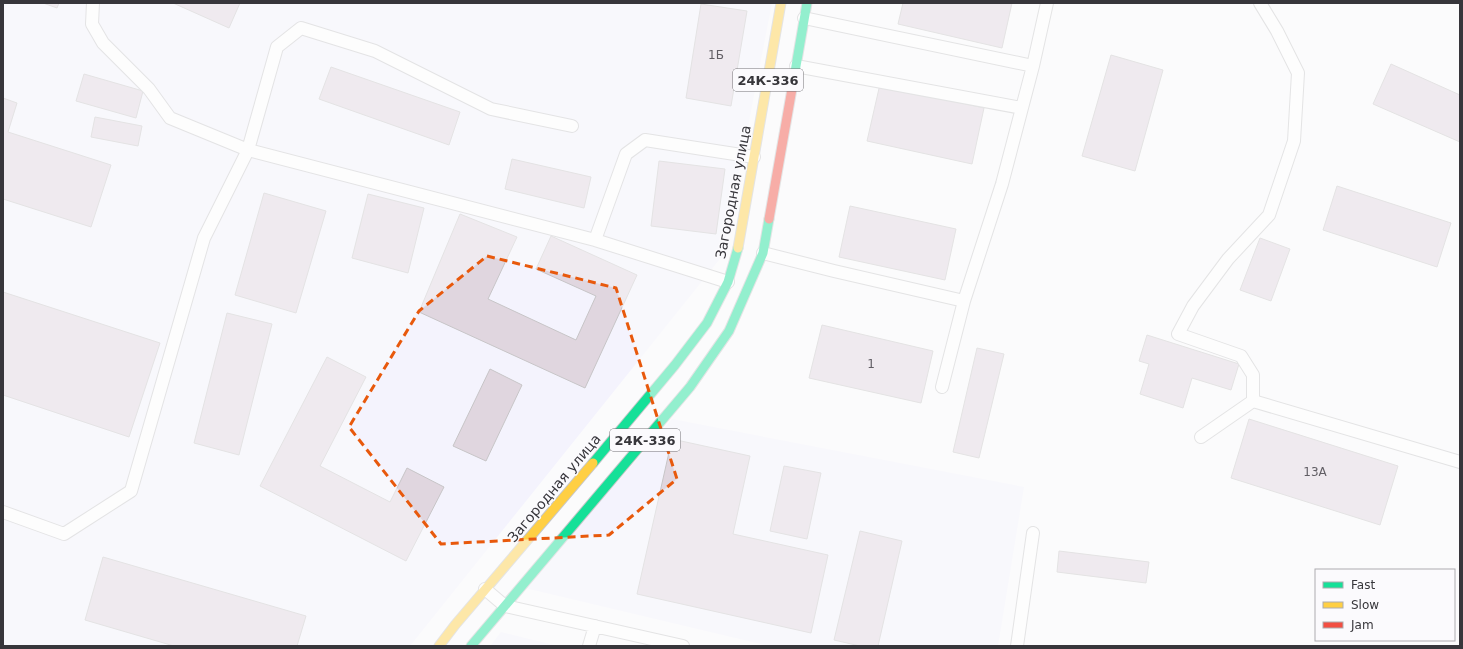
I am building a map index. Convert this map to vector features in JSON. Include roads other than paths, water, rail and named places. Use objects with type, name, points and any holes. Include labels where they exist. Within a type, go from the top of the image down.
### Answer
[{"type":"main road","name":"Загородная улица","points":[[439,646],[455,624],[675,365],[707,323],[728,282],[741,237],[781,3]]},
{"type":"main road","name":"24К-336","points":[[470,646],[690,387],[729,331],[763,253],[807,3]]},
{"type":"lane","points":[[93,3],[92,24],[103,43],[149,89],[170,118],[248,150],[595,240],[728,282]]},
{"type":"lane","points":[[942,387],[964,301],[1002,184],[1047,3]]},
{"type":"lane","points":[[1253,401],[1253,375],[1242,356],[1178,334],[1193,306],[1228,259],[1269,215],[1294,141],[1298,72],[1277,31],[1260,3]]},
{"type":"lane","points":[[804,18],[1032,66]]},
{"type":"lane","points":[[3,512],[64,534],[131,491],[204,238],[248,150],[277,47],[301,28],[375,51],[491,109],[572,126]]},
{"type":"lane","points":[[796,66],[1022,108]]},
{"type":"lane","points":[[595,240],[626,154],[645,140],[754,157]]},
{"type":"lane","points":[[763,253],[964,301]]},
{"type":"lane","points":[[1201,437],[1253,401]]},
{"type":"lane","points":[[1253,401],[1460,462]]},
{"type":"lane","points":[[1017,646],[1033,533]]},
{"type":"lane","points":[[485,589],[505,606],[683,646]]},
{"type":"lane","points":[[589,646],[595,626]]}]
